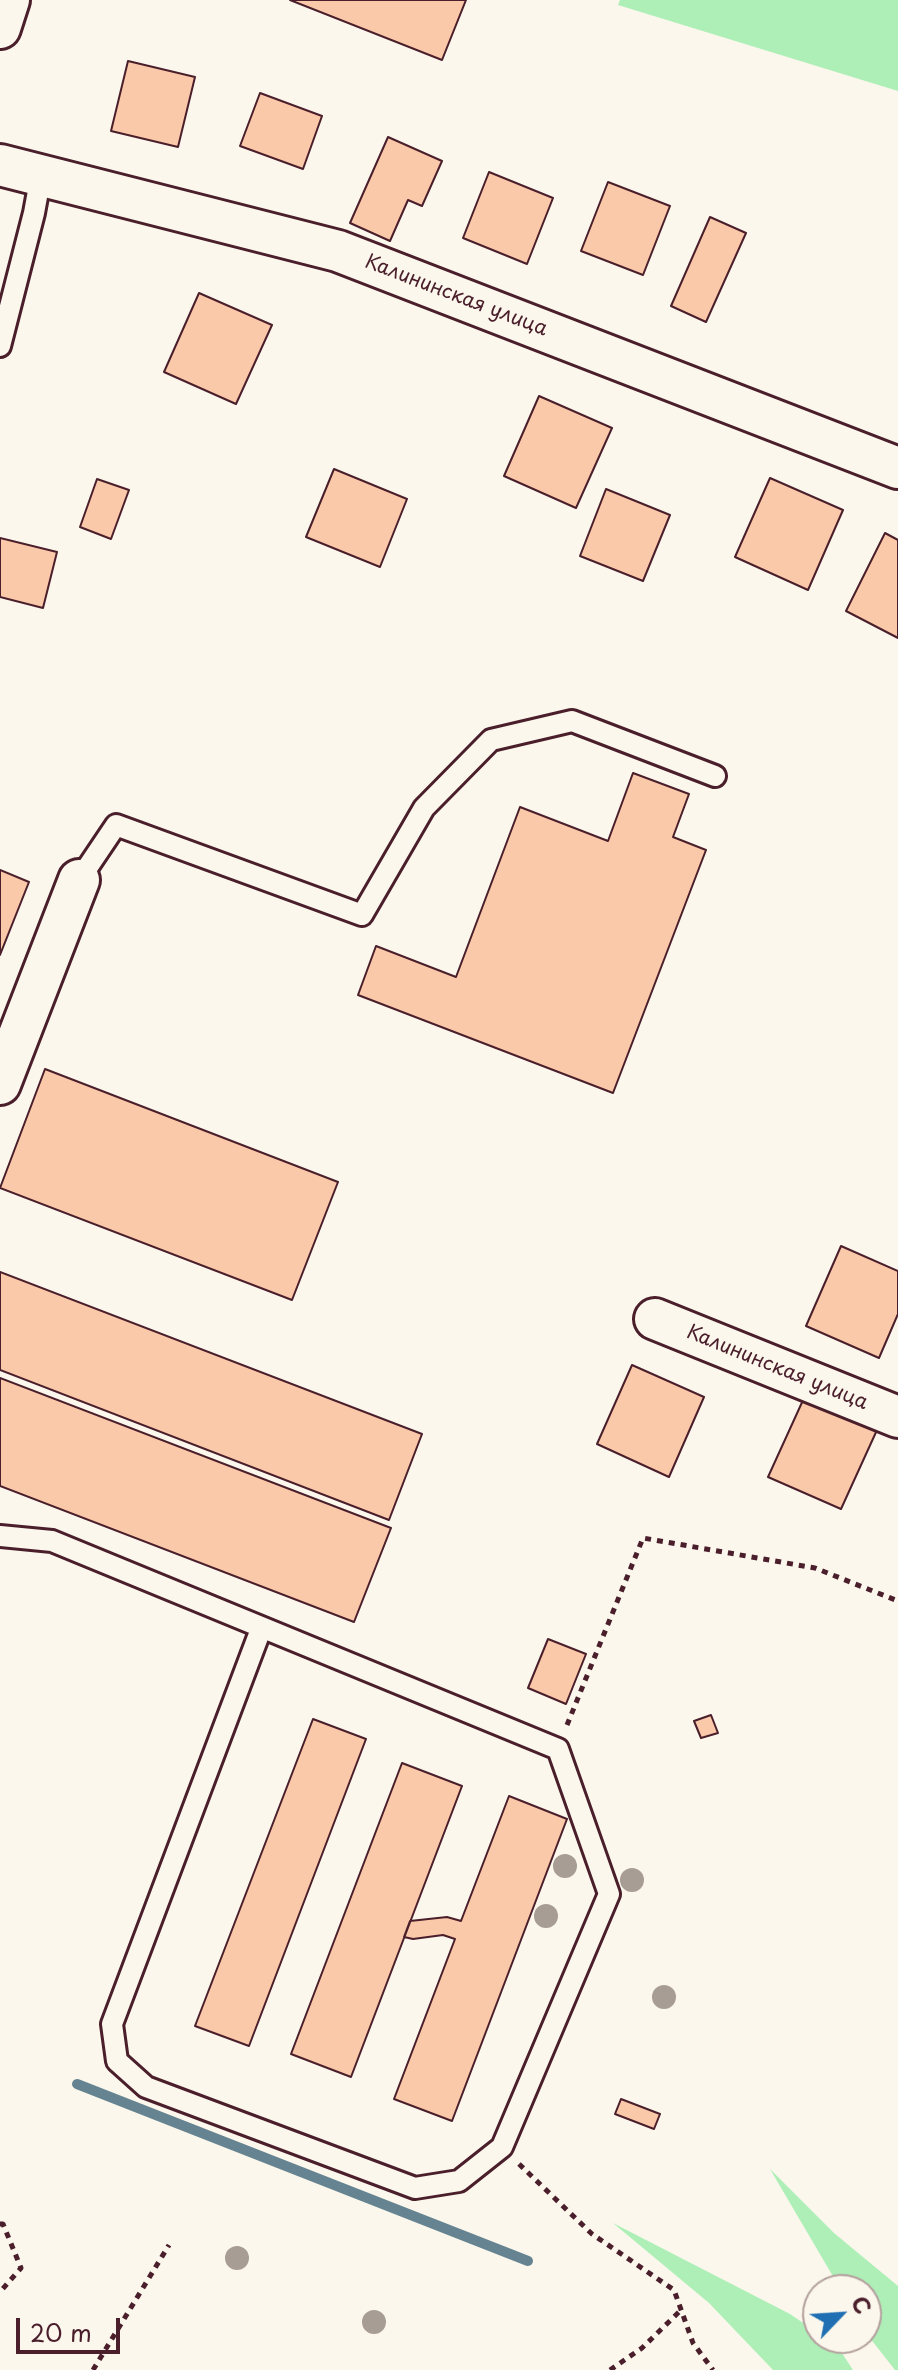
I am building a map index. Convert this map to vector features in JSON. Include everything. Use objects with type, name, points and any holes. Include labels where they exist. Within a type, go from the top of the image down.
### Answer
[{"type":"street","points":[[0,28],[9,0]]},
{"type":"street","name":"Калининская улица","points":[[0,165],[338,251],[898,468]]},
{"type":"street","points":[[0,1084],[79,880]]},
{"type":"street","name":"Калининская улица","points":[[655,1319],[898,1417]]},
{"type":"lane","points":[[0,346],[41,175]]},
{"type":"lane","points":[[79,880],[116,825],[362,915],[424,808],[491,740],[572,721],[715,776]]},
{"type":"lane","points":[[0,1536],[52,1541],[558,1749],[609,1894],[502,2147],[459,2181],[415,2188],[146,2087],[117,2061],[112,2024],[261,1629]]},
{"type":"path","points":[[558,1749],[643,1538],[815,1568],[898,1601]]},
{"type":"path","points":[[502,2147],[592,2234],[674,2290],[693,2343],[713,2370]]},
{"type":"path","points":[[0,2224],[3,2224],[21,2268],[0,2292]]},
{"type":"path","points":[[93,2370],[169,2245]]},
{"type":"path","points":[[610,2370],[642,2348],[681,2310]]},
{"type":"green space","points":[[620,0],[898,0],[898,91],[618,5]]},
{"type":"green space","points":[[770,2169],[834,2233],[898,2286],[898,2370],[882,2353],[882,2274],[832,2274]]},
{"type":"green space","points":[[613,2223],[790,2314],[802,2322],[802,2354],[843,2354],[853,2370],[773,2370],[709,2303]]},
{"type":"building","points":[[290,0],[466,0],[442,60]]},
{"type":"building","points":[[128,61],[195,77],[178,147],[111,131]]},
{"type":"building","points":[[260,93],[322,116],[303,169],[240,146]]},
{"type":"building","points":[[388,137],[442,161],[422,206],[408,200],[390,241],[350,223]]},
{"type":"building","points":[[489,172],[553,198],[527,264],[463,238]]},
{"type":"building","points":[[608,182],[670,206],[643,275],[581,251]]},
{"type":"building","points":[[710,217],[746,233],[706,322],[671,306]]},
{"type":"building","points":[[199,293],[272,325],[236,404],[164,372]]},
{"type":"building","points":[[539,396],[612,428],[576,508],[504,476]]},
{"type":"building","points":[[334,469],[407,499],[380,567],[306,537]]},
{"type":"building","points":[[770,478],[843,510],[808,590],[735,557]]},
{"type":"building","points":[[97,479],[129,490],[111,539],[80,527]]},
{"type":"building","points":[[606,489],[670,515],[643,581],[580,556]]},
{"type":"building","points":[[885,533],[898,540],[898,638],[846,611]]},
{"type":"building","points":[[0,538],[57,552],[43,608],[0,597]]},
{"type":"building","points":[[633,773],[689,794],[673,837],[706,850],[613,1093],[358,995],[376,946],[456,977],[520,807],[608,841]]},
{"type":"building","points":[[0,870],[29,882],[0,955]]},
{"type":"building","points":[[45,1069],[338,1182],[292,1300],[0,1188]]},
{"type":"building","points":[[841,1246],[898,1271],[898,1314],[879,1358],[806,1326]]},
{"type":"building","points":[[0,1272],[422,1434],[389,1520],[0,1370]]},
{"type":"building","points":[[632,1365],[704,1397],[669,1477],[597,1444]]},
{"type":"building","points":[[0,1378],[391,1528],[354,1622],[0,1486]]},
{"type":"building","points":[[804,1398],[877,1430],[841,1509],[768,1477]]},
{"type":"building","points":[[548,1639],[586,1654],[566,1704],[528,1688]]},
{"type":"building","points":[[711,1715],[718,1733],[701,1738],[694,1721]]},
{"type":"building","points":[[313,1719],[366,1739],[249,2046],[195,2026]]},
{"type":"building","points":[[402,1763],[462,1786],[351,2077],[291,2054]]},
{"type":"building","points":[[509,1796],[567,1819],[452,2121],[394,2099],[455,1939],[443,1935],[413,1939],[404,1937],[410,1921],[447,1917],[461,1921]]},
{"type":"building","points":[[621,2099],[660,2114],[654,2129],[615,2114]]},
{"type":"waterway","points":[[77,2084],[528,2261]]}]
